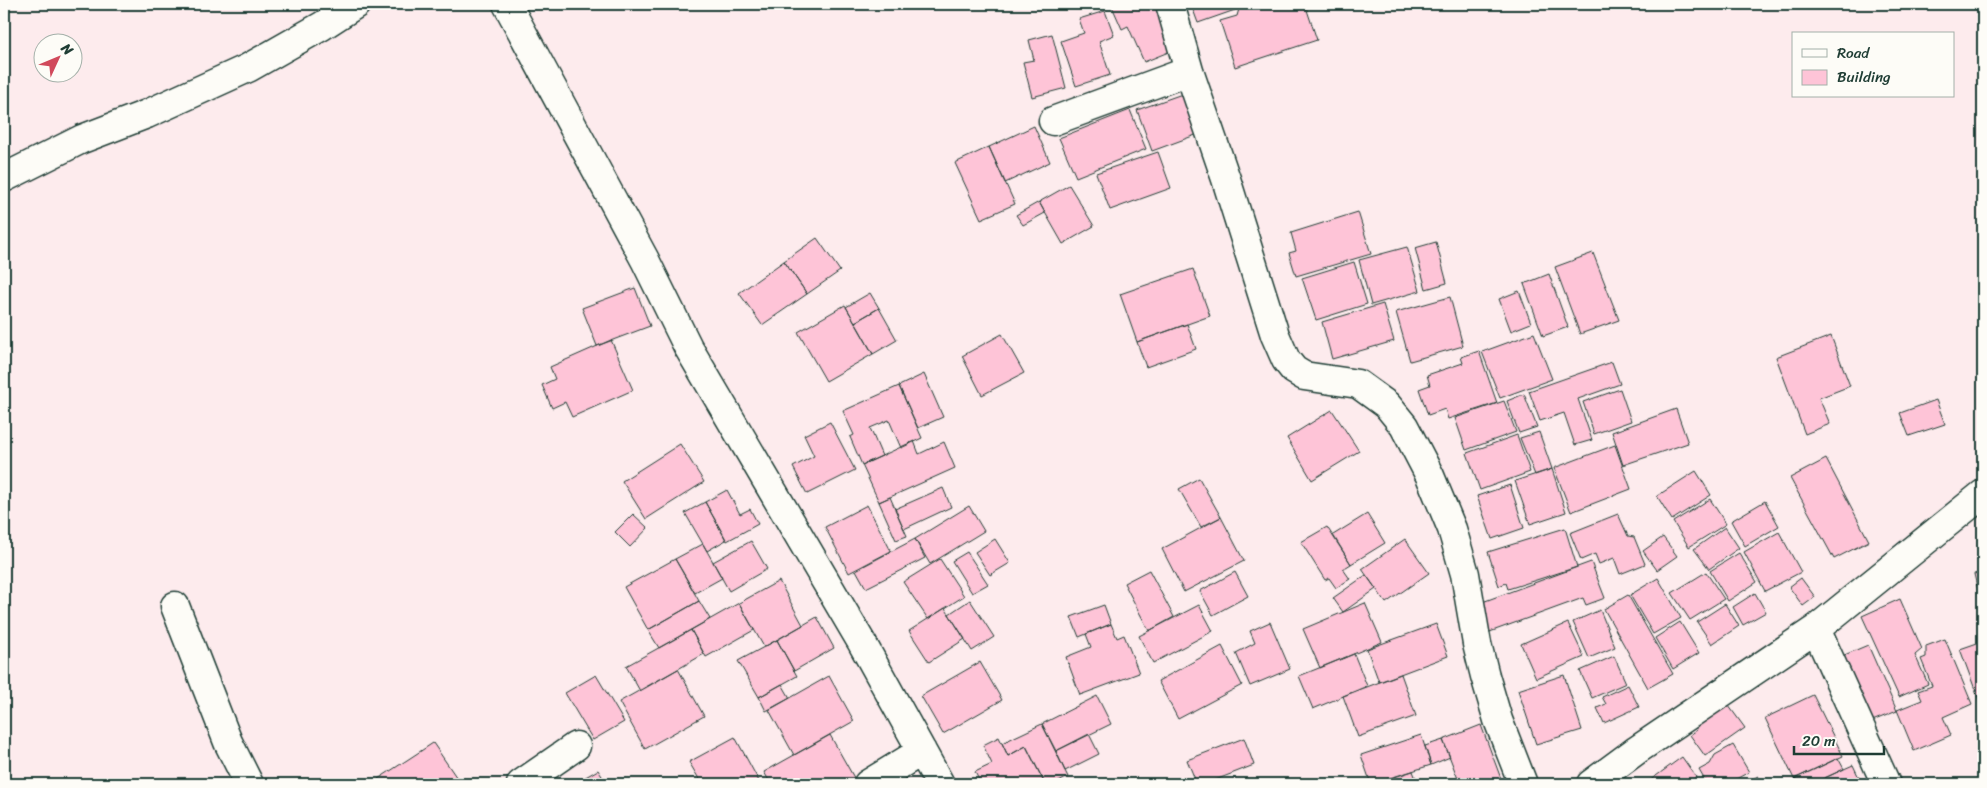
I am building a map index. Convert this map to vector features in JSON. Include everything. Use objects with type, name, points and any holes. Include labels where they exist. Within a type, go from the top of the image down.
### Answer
[{"type":"street","points":[[4,178],[82,139],[147,114],[248,68],[322,26],[356,4]]},
{"type":"street","points":[[507,4],[645,260],[692,355],[862,643],[940,784]]},
{"type":"street","points":[[1170,4],[1189,71],[1226,179],[1275,336],[1286,360],[1294,370],[1304,376],[1358,384],[1387,404],[1404,426],[1430,476],[1452,529],[1465,574],[1477,644],[1485,676],[1498,720],[1523,784]]},
{"type":"street","points":[[1053,121],[1189,71]]},
{"type":"street","points":[[1592,784],[1638,750],[1816,629],[1983,494]]},
{"type":"street","points":[[175,606],[228,742],[249,784]]},
{"type":"street","points":[[1816,629],[1886,784]]},
{"type":"street","points":[[521,784],[576,746]]},
{"type":"street","points":[[868,784],[922,751]]},
{"type":"building","points":[[1111,4],[1156,4],[1176,49],[1144,62],[1128,26],[1122,29]]},
{"type":"building","points":[[1191,4],[1232,4],[1235,10],[1198,23]]},
{"type":"building","points":[[1254,4],[1305,4],[1317,40],[1235,67],[1220,21],[1237,16],[1239,9]]},
{"type":"building","points":[[1105,11],[1114,35],[1099,41],[1110,75],[1076,86],[1061,41],[1084,33],[1079,19]]},
{"type":"building","points":[[1052,34],[1066,88],[1032,97],[1023,62],[1034,60],[1029,40]]},
{"type":"building","points":[[1185,93],[1201,133],[1152,151],[1137,110]]},
{"type":"building","points":[[1130,110],[1146,149],[1076,177],[1059,138]]},
{"type":"building","points":[[1034,126],[1050,162],[1005,183],[989,147]]},
{"type":"building","points":[[989,147],[1015,204],[981,219],[955,163]]},
{"type":"building","points":[[1158,152],[1171,188],[1110,210],[1096,173]]},
{"type":"building","points":[[1069,185],[1094,226],[1063,244],[1039,202]]},
{"type":"building","points":[[1039,202],[1045,213],[1023,225],[1016,215]]},
{"type":"building","points":[[1358,212],[1371,254],[1296,276],[1289,253],[1296,251],[1291,233]]},
{"type":"building","points":[[817,238],[840,271],[807,294],[784,261]]},
{"type":"building","points":[[1436,242],[1447,283],[1426,289],[1415,248]]},
{"type":"building","points":[[1407,247],[1420,291],[1371,305],[1359,260]]},
{"type":"building","points":[[1593,253],[1619,320],[1580,334],[1555,267]]},
{"type":"building","points":[[784,261],[807,294],[762,325],[739,293]]},
{"type":"building","points":[[1354,262],[1367,304],[1316,320],[1302,278]]},
{"type":"building","points":[[1193,269],[1210,316],[1137,342],[1120,294]]},
{"type":"building","points":[[1549,274],[1568,327],[1543,336],[1524,284]]},
{"type":"building","points":[[635,288],[650,326],[597,346],[582,308]]},
{"type":"building","points":[[1519,291],[1531,323],[1511,331],[1499,299]]},
{"type":"building","points":[[870,293],[879,308],[855,322],[846,307]]},
{"type":"building","points":[[1450,297],[1463,346],[1410,361],[1396,312]]},
{"type":"building","points":[[1383,304],[1394,341],[1332,359],[1322,322]]},
{"type":"building","points":[[845,305],[873,354],[826,381],[798,332]]},
{"type":"building","points":[[879,308],[897,340],[873,354],[855,322]]},
{"type":"building","points":[[1187,324],[1196,349],[1146,367],[1137,342]]},
{"type":"building","points":[[1534,333],[1552,379],[1500,398],[1482,352]]},
{"type":"building","points":[[1002,334],[1024,373],[982,395],[962,356]]},
{"type":"building","points":[[1831,336],[1850,386],[1819,398],[1830,424],[1805,434],[1776,357]]},
{"type":"building","points":[[611,340],[633,390],[572,417],[565,402],[552,408],[542,385],[555,379],[550,367]]},
{"type":"building","points":[[1479,351],[1497,403],[1448,419],[1445,409],[1428,415],[1419,389],[1430,385],[1427,375],[1463,363],[1461,357]]},
{"type":"building","points":[[1612,362],[1620,384],[1578,399],[1592,440],[1575,445],[1564,413],[1540,421],[1529,391]]},
{"type":"building","points":[[924,374],[943,417],[918,428],[899,386]]},
{"type":"building","points":[[899,386],[922,438],[901,448],[889,420],[870,428],[882,456],[862,465],[850,437],[854,435],[843,411]]},
{"type":"building","points":[[1620,389],[1631,421],[1594,434],[1583,402]]},
{"type":"building","points":[[1524,394],[1537,427],[1519,433],[1507,401]]},
{"type":"building","points":[[1936,400],[1945,424],[1909,436],[1900,413]]},
{"type":"building","points":[[1504,401],[1516,432],[1466,450],[1455,418]]},
{"type":"building","points":[[1676,409],[1688,443],[1623,465],[1612,432]]},
{"type":"building","points":[[1332,410],[1359,451],[1312,480],[1287,438]]},
{"type":"building","points":[[830,422],[855,470],[807,494],[793,467],[814,456],[804,435]]},
{"type":"building","points":[[1539,432],[1552,469],[1535,475],[1520,438]]},
{"type":"building","points":[[1517,435],[1530,472],[1480,490],[1467,453]]},
{"type":"building","points":[[914,441],[919,454],[944,442],[955,468],[879,502],[862,465]]},
{"type":"building","points":[[680,444],[704,482],[646,519],[622,481]]},
{"type":"building","points":[[1615,445],[1631,489],[1571,512],[1554,468]]},
{"type":"building","points":[[1826,459],[1869,541],[1834,559],[1790,478]]},
{"type":"building","points":[[1552,469],[1566,512],[1530,524],[1515,481]]},
{"type":"building","points":[[1696,471],[1711,495],[1672,520],[1657,496]]},
{"type":"building","points":[[1199,478],[1221,517],[1201,527],[1179,489]]},
{"type":"building","points":[[1510,485],[1524,528],[1492,539],[1477,496]]},
{"type":"building","points":[[943,488],[951,507],[904,529],[895,509]]},
{"type":"building","points":[[727,490],[740,514],[750,509],[758,524],[727,541],[705,502]]},
{"type":"building","points":[[890,497],[907,536],[896,540],[879,502]]},
{"type":"building","points":[[1710,499],[1726,524],[1689,547],[1673,522]]},
{"type":"building","points":[[1765,501],[1779,526],[1745,546],[1731,521]]},
{"type":"building","points":[[705,502],[726,540],[707,551],[685,513]]},
{"type":"building","points":[[867,505],[891,551],[849,573],[825,527]]},
{"type":"building","points":[[969,506],[984,531],[930,564],[915,539]]},
{"type":"building","points":[[633,514],[648,528],[630,547],[615,532]]},
{"type":"building","points":[[1367,514],[1385,543],[1351,564],[1333,535]]},
{"type":"building","points":[[1618,514],[1628,536],[1634,537],[1645,564],[1620,574],[1614,558],[1599,564],[1595,554],[1581,560],[1570,533]]},
{"type":"building","points":[[1221,517],[1244,561],[1184,592],[1162,549]]},
{"type":"building","points":[[1327,527],[1351,564],[1343,569],[1350,579],[1336,588],[1329,578],[1325,580],[1301,542]]},
{"type":"building","points":[[1725,527],[1739,548],[1709,569],[1694,549]]},
{"type":"building","points":[[1565,528],[1577,567],[1508,589],[1506,583],[1499,586],[1488,552]]},
{"type":"building","points":[[1779,532],[1801,572],[1765,591],[1744,552]]},
{"type":"building","points":[[1663,537],[1677,556],[1657,570],[1643,551]]},
{"type":"building","points":[[915,539],[925,558],[866,588],[856,570]]},
{"type":"building","points":[[995,539],[1010,563],[990,575],[975,552]]},
{"type":"building","points":[[1405,539],[1429,573],[1386,603],[1362,569]]},
{"type":"building","points":[[751,541],[767,569],[729,591],[713,562]]},
{"type":"building","points":[[703,544],[722,578],[695,593],[675,559]]},
{"type":"building","points":[[967,552],[988,584],[972,593],[952,561]]},
{"type":"building","points":[[1739,553],[1757,582],[1728,601],[1710,571]]},
{"type":"building","points":[[675,559],[699,601],[648,630],[624,587]]},
{"type":"building","points":[[940,559],[964,596],[928,619],[903,582]]},
{"type":"building","points":[[1591,562],[1605,598],[1586,605],[1583,598],[1487,633],[1477,604]]},
{"type":"building","points":[[1149,570],[1174,617],[1149,631],[1124,583]]},
{"type":"building","points":[[1235,572],[1248,596],[1213,615],[1200,591]]},
{"type":"building","points":[[1706,572],[1724,599],[1690,620],[1672,593]]},
{"type":"building","points":[[1983,572],[1983,612],[1974,574]]},
{"type":"building","points":[[1366,575],[1376,589],[1343,612],[1333,598]]},
{"type":"building","points":[[1658,578],[1681,618],[1653,634],[1630,595]]},
{"type":"building","points":[[1801,578],[1815,597],[1803,606],[1789,587]]},
{"type":"building","points":[[779,581],[803,625],[764,647],[739,603]]},
{"type":"building","points":[[1755,593],[1766,612],[1743,625],[1733,607]]},
{"type":"building","points":[[1628,595],[1673,674],[1648,688],[1604,609]]},
{"type":"building","points":[[1900,599],[1922,649],[1915,655],[1928,684],[1899,697],[1862,616]]},
{"type":"building","points":[[970,600],[994,637],[972,651],[949,614]]},
{"type":"building","points":[[699,601],[710,619],[659,648],[648,630]]},
{"type":"building","points":[[739,603],[754,630],[706,657],[691,630]]},
{"type":"building","points":[[1365,603],[1382,642],[1320,668],[1303,629]]},
{"type":"building","points":[[1725,604],[1739,626],[1712,644],[1697,622]]},
{"type":"building","points":[[1104,605],[1111,624],[1079,637],[1071,617]]},
{"type":"building","points":[[1199,605],[1213,631],[1153,663],[1139,636]]},
{"type":"building","points":[[945,608],[965,639],[929,662],[909,631]]},
{"type":"building","points":[[1600,610],[1615,647],[1589,658],[1573,622]]},
{"type":"building","points":[[817,617],[834,648],[794,671],[777,640]]},
{"type":"building","points":[[1270,622],[1290,669],[1250,686],[1236,653],[1255,643],[1250,631]]},
{"type":"building","points":[[1680,622],[1699,653],[1673,669],[1655,638]]},
{"type":"building","points":[[1568,623],[1584,657],[1536,678],[1521,644]]},
{"type":"building","points":[[1111,624],[1117,638],[1124,635],[1139,673],[1080,695],[1066,657],[1091,647],[1086,634]]},
{"type":"building","points":[[1436,624],[1448,656],[1379,682],[1367,649]]},
{"type":"building","points":[[691,630],[704,654],[640,691],[626,666]]},
{"type":"building","points":[[1945,639],[1972,704],[1943,717],[1951,735],[1914,751],[1897,710],[1922,700],[1918,691],[1932,686],[1921,659],[1926,657],[1926,646]]},
{"type":"building","points":[[777,640],[797,676],[759,697],[738,661]]},
{"type":"building","points":[[1983,641],[1983,701],[1980,703],[1960,649]]},
{"type":"building","points":[[1868,645],[1897,711],[1870,722],[1842,656]]},
{"type":"building","points":[[1222,646],[1242,685],[1178,719],[1158,681]]},
{"type":"building","points":[[1354,654],[1367,686],[1313,709],[1299,676]]},
{"type":"building","points":[[1614,656],[1626,683],[1592,698],[1580,671]]},
{"type":"building","points":[[980,662],[1002,700],[943,734],[921,696]]},
{"type":"building","points":[[678,669],[704,716],[645,749],[619,702]]},
{"type":"building","points":[[1401,674],[1416,716],[1358,737],[1343,696]]},
{"type":"building","points":[[596,675],[624,722],[593,740],[565,693]]},
{"type":"building","points":[[1564,675],[1582,730],[1536,744],[1518,690]]},
{"type":"building","points":[[829,676],[854,721],[794,755],[769,710]]},
{"type":"building","points":[[782,684],[790,698],[766,711],[759,697]]},
{"type":"building","points":[[1628,685],[1639,707],[1604,723],[1597,708],[1606,704],[1602,697]]},
{"type":"building","points":[[1813,695],[1843,756],[1794,779],[1765,718]]},
{"type":"building","points":[[1097,696],[1111,724],[1056,751],[1042,724]]},
{"type":"building","points":[[1726,702],[1745,728],[1705,756],[1690,735],[1697,730],[1693,725]]},
{"type":"building","points":[[1042,724],[1068,777],[1055,784],[1045,784],[1026,746],[1008,756],[1002,743]]},
{"type":"building","points":[[1481,725],[1503,784],[1460,784],[1443,740]]},
{"type":"building","points":[[1089,734],[1099,754],[1065,771],[1056,751]]},
{"type":"building","points":[[830,735],[857,783],[771,784],[764,772]]},
{"type":"building","points":[[1421,735],[1431,765],[1371,784],[1361,755]]},
{"type":"building","points":[[735,737],[760,783],[702,784],[689,762]]},
{"type":"building","points":[[999,737],[1008,756],[1026,746],[1045,784],[981,784],[975,772],[992,764],[983,745]]},
{"type":"building","points":[[1244,738],[1254,765],[1205,784],[1197,784],[1187,760]]},
{"type":"building","points":[[1443,740],[1450,757],[1431,765],[1425,746]]},
{"type":"building","points":[[433,743],[461,784],[381,784],[378,779]]},
{"type":"building","points":[[1733,745],[1749,772],[1727,784],[1707,784],[1699,770],[1710,764],[1715,755]]},
{"type":"building","points":[[1682,757],[1696,777],[1686,784],[1645,784]]},
{"type":"building","points":[[1838,758],[1844,769],[1812,784],[1797,784],[1794,779]]},
{"type":"building","points":[[1853,765],[1862,784],[1812,784],[1844,769]]},
{"type":"building","points":[[598,770],[607,784],[573,784]]},
{"type":"building","points":[[1413,771],[1418,784],[1373,784]]},
{"type":"building","points":[[1758,776],[1763,784],[1743,784]]}]
